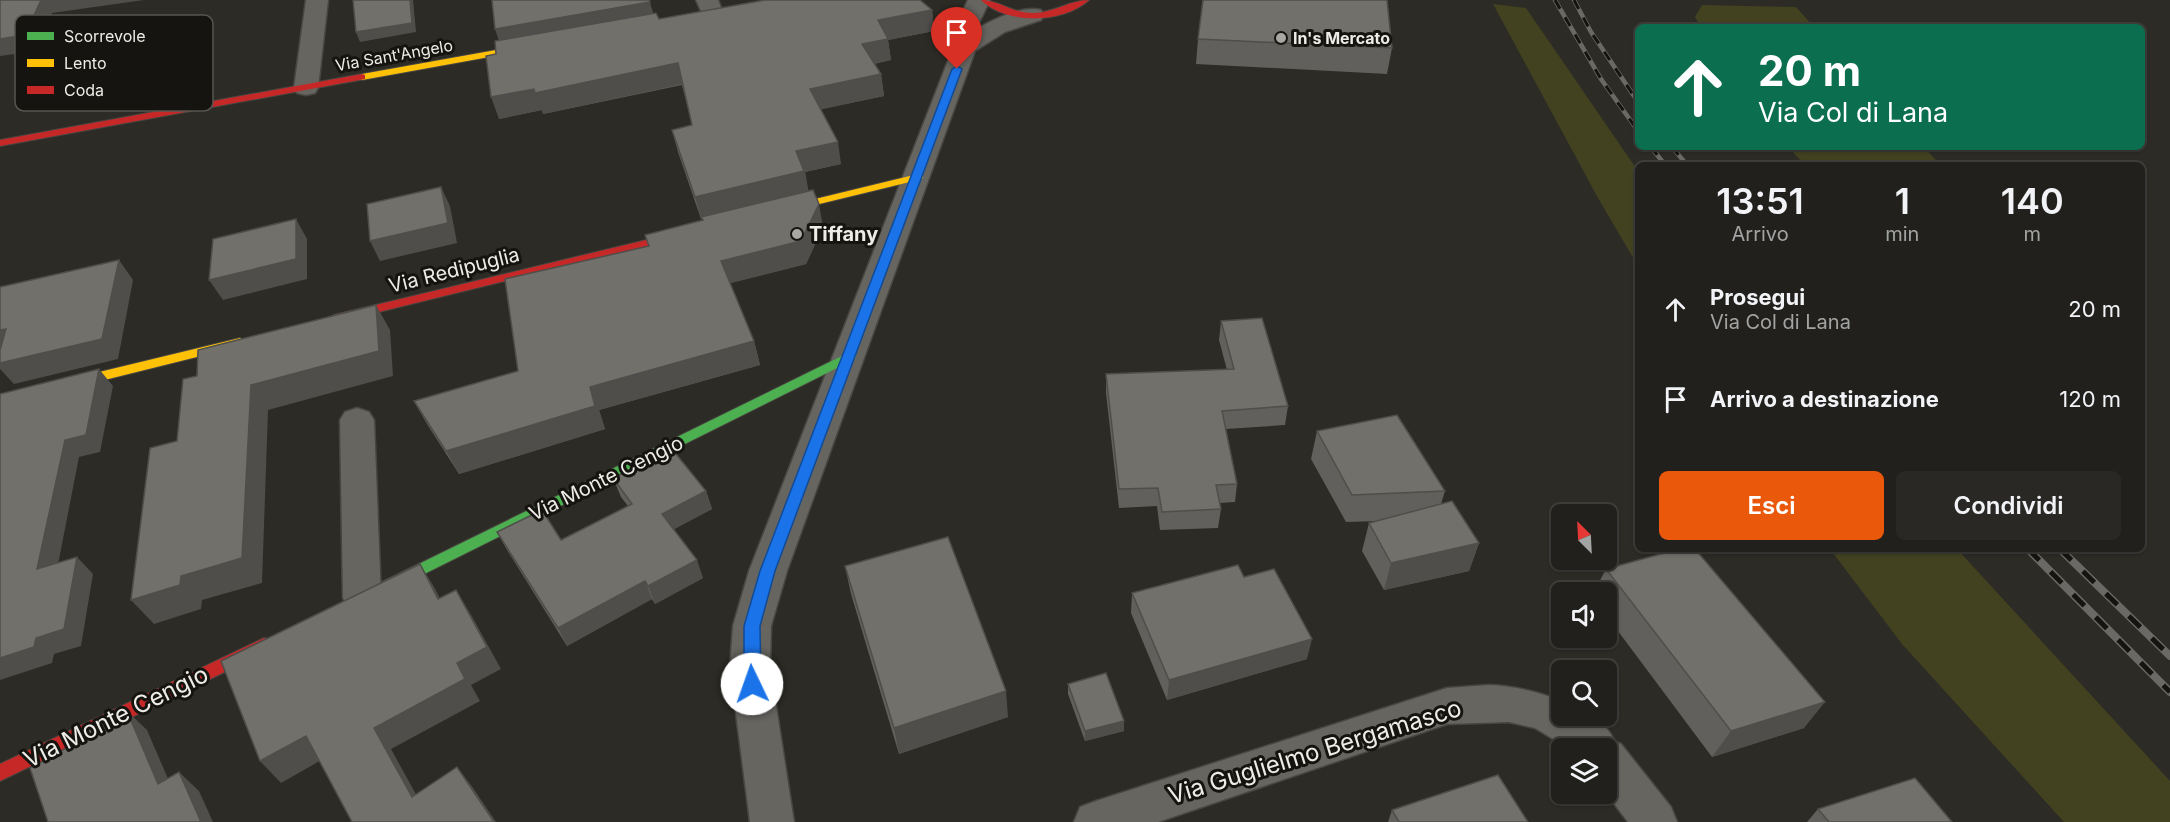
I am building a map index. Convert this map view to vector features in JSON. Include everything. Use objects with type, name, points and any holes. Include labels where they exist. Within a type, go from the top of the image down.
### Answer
[{"type":"street","points":[[306,88],[317,0]]},
{"type":"street","points":[[772,822],[750,667],[752,626],[768,571],[966,48],[965,29],[979,0]]},
{"type":"street","points":[[985,0],[997,9],[1033,15]]},
{"type":"street","points":[[966,48],[982,33],[1006,23],[1033,15],[1068,10],[1085,0]]},
{"type":"street","name":"Via Sant'Angelo","points":[[213,105],[550,44]]},
{"type":"street","name":"Via Sant'Angelo","points":[[0,143],[178,111]]},
{"type":"street","points":[[756,216],[918,177]]},
{"type":"street","name":"Via Redipuglia","points":[[326,321],[709,228]]},
{"type":"street","points":[[0,401],[256,339]]},
{"type":"street","name":"Via Monte Cengio","points":[[357,420],[356,601],[850,357]]},
{"type":"street","name":"Via Monte Cengio","points":[[0,773],[276,639]]},
{"type":"street","name":"Via Guglielmo Bergamasco","points":[[1096,822],[1447,706],[1475,702],[1507,702],[1539,710],[1567,723],[1586,738]]},
{"type":"street","points":[[1617,772],[1655,822]]},
{"type":"shaded area","points":[[1493,4],[1526,8],[1635,167],[1635,261],[1598,198]]},
{"type":"shaded area","points":[[1702,5],[1796,7],[1811,24],[1699,24],[1695,17]]},
{"type":"shaded area","points":[[1791,150],[1927,150],[1937,162],[1802,162]]},
{"type":"shaded area","points":[[1832,552],[1960,552],[2170,781],[2170,822],[2064,822],[1902,644]]},
{"type":"building","points":[[0,0],[41,0],[34,15],[15,15],[15,37],[0,39]]},
{"type":"building","points":[[353,0],[410,0],[412,23],[356,32]]},
{"type":"building","points":[[492,0],[649,0],[650,2],[495,29]]},
{"type":"building","points":[[765,0],[920,0],[932,10],[878,20],[888,39],[862,44],[881,74],[810,89],[838,142],[796,151],[804,171],[695,197],[672,130],[692,125],[678,63],[535,93],[534,89],[491,97],[486,56],[496,54],[495,41],[656,13],[659,19]]},
{"type":"building","points":[[1203,0],[1387,0],[1392,48],[1198,39]]},
{"type":"building","points":[[441,187],[448,223],[370,241],[367,204]]},
{"type":"building","points":[[813,190],[819,204],[801,241],[721,261],[754,341],[590,387],[595,406],[446,451],[414,401],[518,371],[505,279],[649,246],[645,235],[703,220],[701,217]]},
{"type":"building","points":[[296,219],[296,259],[209,280],[213,239]]},
{"type":"building","points":[[119,260],[102,339],[0,363],[0,350],[6,329],[0,330],[0,287]]},
{"type":"building","points":[[376,305],[379,351],[251,385],[242,558],[181,576],[180,585],[131,600],[150,448],[177,441],[183,379],[197,376],[198,350]]},
{"type":"building","points":[[1262,318],[1288,406],[1222,411],[1237,484],[1216,485],[1221,509],[1162,512],[1158,488],[1119,489],[1106,374],[1234,369],[1221,321]]},
{"type":"building","points":[[99,369],[86,435],[65,440],[37,569],[77,557],[64,629],[36,638],[34,647],[0,658],[0,394]]},
{"type":"building","points":[[1397,415],[1445,491],[1352,495],[1317,431]]},
{"type":"building","points":[[672,449],[706,491],[662,514],[697,560],[648,586],[645,581],[558,628],[497,532],[542,510],[561,540],[632,504],[613,478]]},
{"type":"building","points":[[1452,501],[1479,543],[1391,563],[1369,523]]},
{"type":"building","points":[[948,537],[1006,691],[894,728],[845,566]]},
{"type":"building","points":[[1668,552],[1698,552],[1825,702],[1731,731],[1607,570],[1617,570],[1617,566]]},
{"type":"building","points":[[420,564],[438,599],[456,590],[487,647],[457,663],[465,679],[374,728],[412,797],[457,767],[494,822],[352,822],[306,736],[260,761],[221,661]]},
{"type":"building","points":[[1238,565],[1244,577],[1274,569],[1312,639],[1169,680],[1132,593]]},
{"type":"building","points":[[1106,673],[1124,721],[1085,731],[1068,684]]},
{"type":"building","points":[[127,711],[158,784],[179,772],[201,822],[48,822],[30,768],[72,745],[69,739]]},
{"type":"building","points":[[1498,775],[1528,822],[1399,822],[1392,810]]},
{"type":"building","points":[[1915,778],[1952,822],[1829,822],[1818,809]]},
{"type":"railway","points":[[1555,0],[1601,79],[1635,127]]},
{"type":"railway","points":[[1574,0],[1591,32],[1635,98]]},
{"type":"railway","points":[[1653,150],[1663,162]]},
{"type":"railway","points":[[1674,150],[1684,162]]},
{"type":"railway","points":[[2031,552],[2170,692]]},
{"type":"railway","points":[[2063,552],[2170,656]]},
{"type":"traffic: fast","points":[[381,589],[850,356]]},
{"type":"traffic: slow","points":[[362,77],[541,45]]},
{"type":"traffic: slow","points":[[774,212],[918,177]]},
{"type":"traffic: slow","points":[[0,401],[240,342]]},
{"type":"traffic: jam","points":[[985,0],[1009,12],[1035,16],[1061,11],[1085,0]]},
{"type":"traffic: jam","points":[[213,104],[362,77]]},
{"type":"traffic: jam","points":[[0,143],[176,111]]},
{"type":"traffic: jam","points":[[334,319],[692,232]]},
{"type":"traffic: jam","points":[[0,773],[264,645]]},
{"type":"place","name":"In's Mercato","points":[[1281,38]]},
{"type":"place","name":"Tiffany","points":[[797,234]]},
{"type":"route","points":[[752,684],[750,667],[752,626],[768,571],[957,69]]}]
